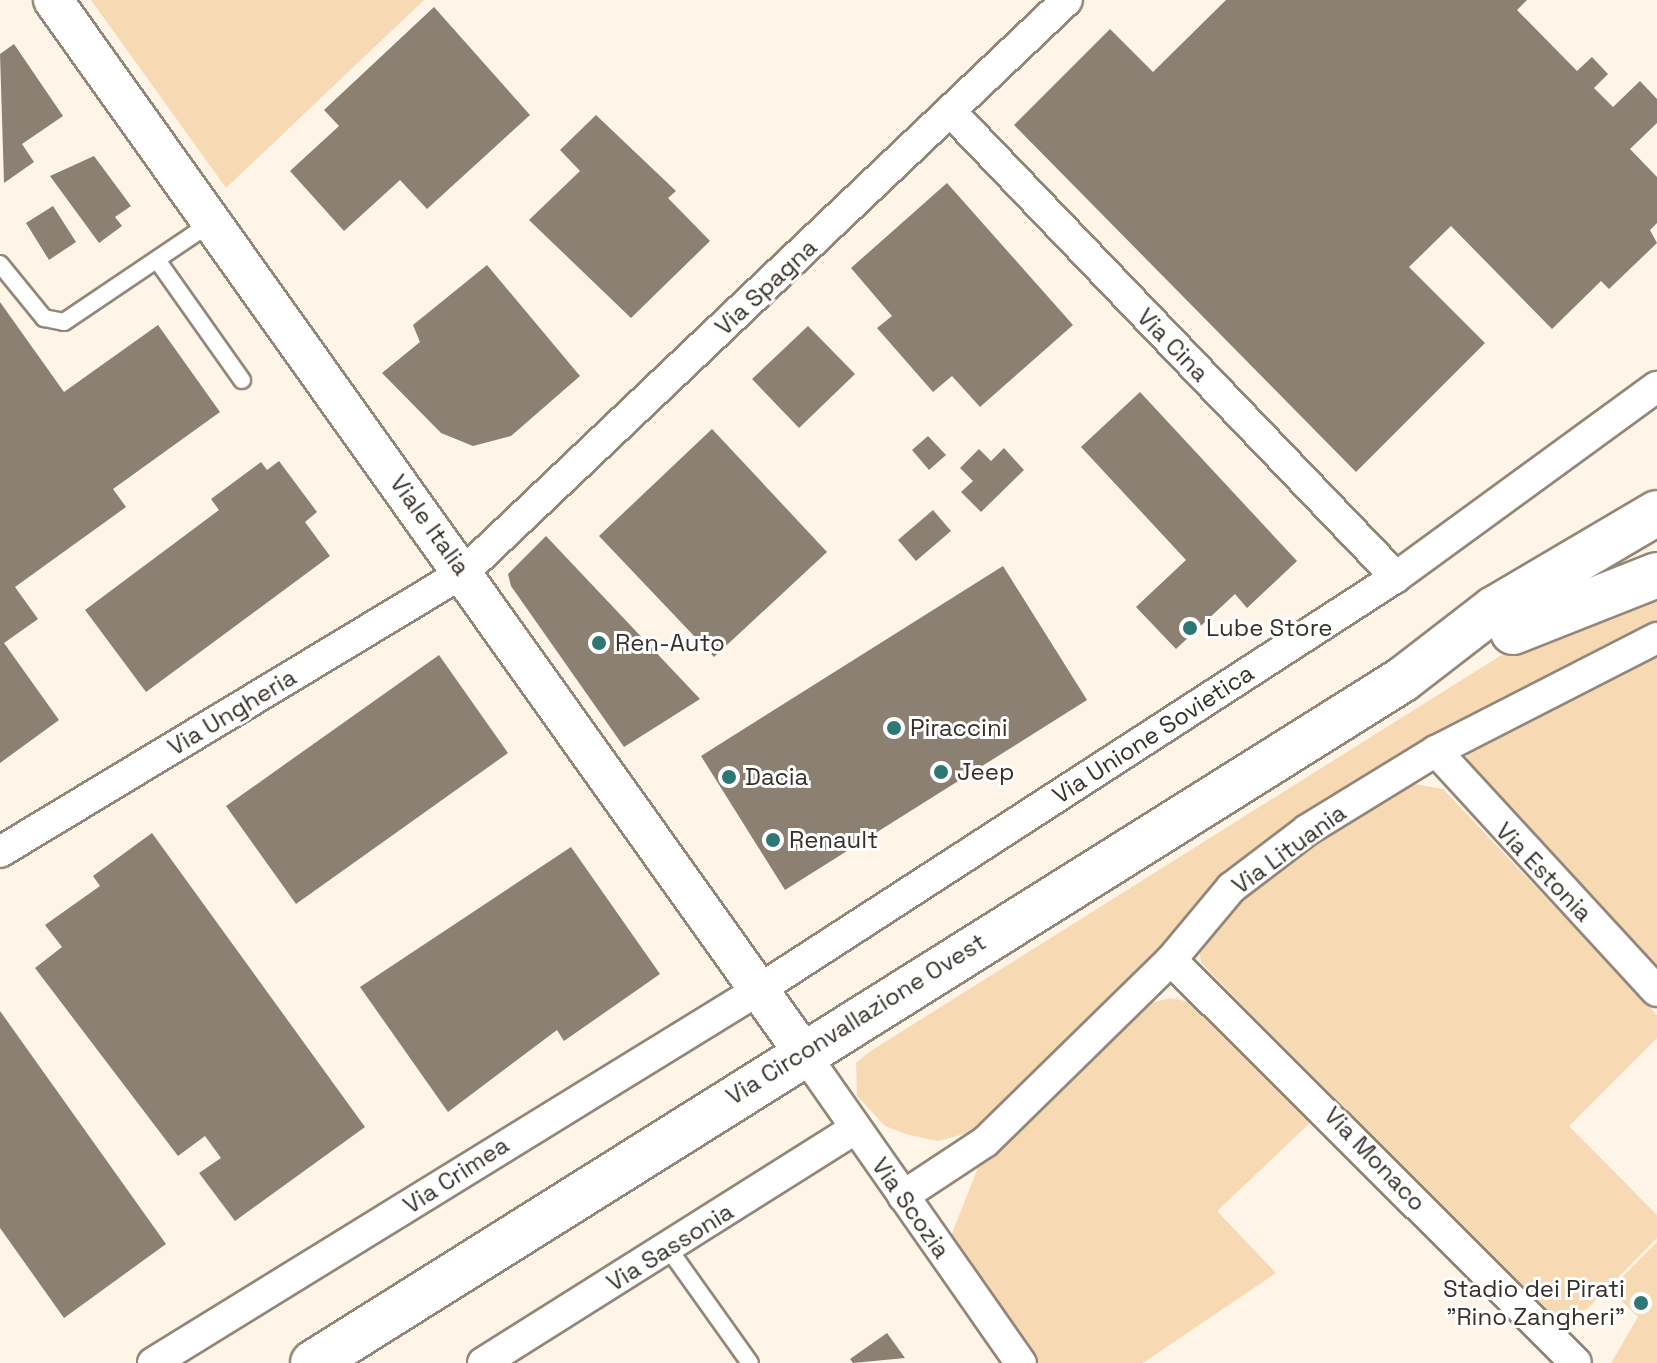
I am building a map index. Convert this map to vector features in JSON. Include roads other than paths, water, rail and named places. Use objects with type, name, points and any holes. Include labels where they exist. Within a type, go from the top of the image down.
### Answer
[{"type":"main road","points":[[1504,621],[1657,480]]},
{"type":"main road","name":"Via Circonvallazione Ovest","points":[[1504,621],[1657,513]]},
{"type":"main road","name":"Via Circonvallazione Ovest","points":[[313,1363],[803,1052],[1402,680],[1657,536]]},
{"type":"main road","points":[[1504,621],[1657,575]]},
{"type":"street","name":"Viale Italia","points":[[53,0],[464,572],[803,1052]]},
{"type":"street","name":"Via Spagna","points":[[464,572],[1067,0]]},
{"type":"street","name":"Via Cina","points":[[951,112],[1396,577]]},
{"type":"street","name":"Via Unione Sovietica","points":[[760,989],[1396,577],[1657,387]]},
{"type":"street","name":"Via Ungheria","points":[[0,852],[464,572]]},
{"type":"street","name":"Via Lituania","points":[[903,1196],[985,1142],[1171,960],[1231,888],[1307,830],[1436,751],[1657,638]]},
{"type":"street","name":"Via Estonia","points":[[1436,751],[1657,991]]},
{"type":"street","name":"Via Monaco","points":[[1171,960],[1576,1363]]},
{"type":"street","name":"Via Crimea","points":[[153,1363],[760,989]]},
{"type":"street","name":"Via Scozia","points":[[803,1052],[1021,1363]]},
{"type":"street","name":"Via Sassonia","points":[[483,1363],[855,1129]]},
{"type":"lane","points":[[0,264],[44,318],[64,322],[212,222]]},
{"type":"lane","points":[[157,260],[242,380]]},
{"type":"lane","points":[[668,1248],[750,1363]]},
{"type":"place","name":"Lube Store","points":[[1190,628]]},
{"type":"place","name":"Ren-Auto","points":[[599,643]]},
{"type":"place","name":"Piraccini","points":[[894,728]]},
{"type":"place","name":"Jeep","points":[[941,772]]},
{"type":"place","name":"Dacia","points":[[729,777]]},
{"type":"place","name":"Renault","points":[[773,840]]},
{"type":"place","name":"Stadio dei Pirati \"Rino Zangheri\"","points":[[1641,1303]]}]
